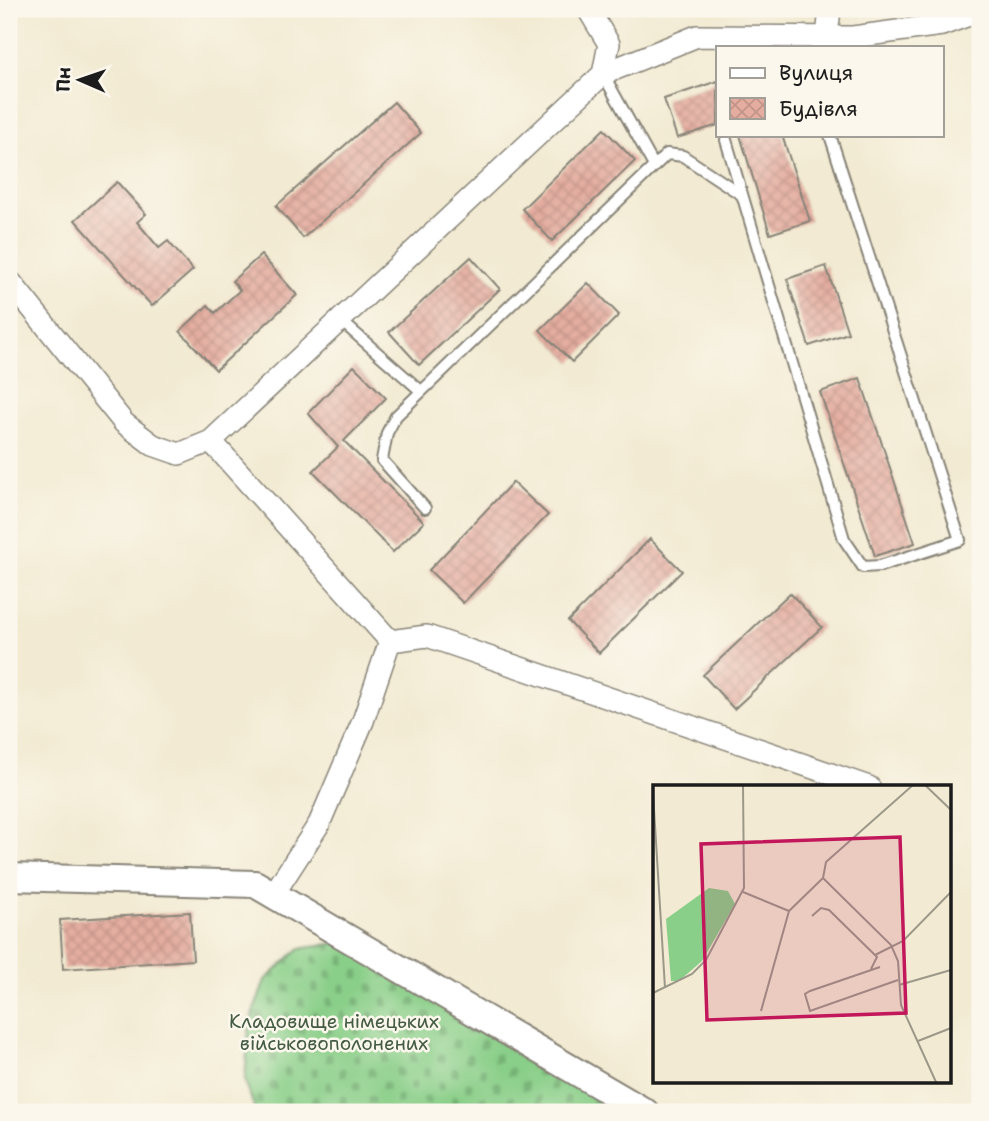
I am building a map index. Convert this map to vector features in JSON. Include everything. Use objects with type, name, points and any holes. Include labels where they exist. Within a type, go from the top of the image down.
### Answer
[{"type":"street","points":[[588,9],[609,44],[603,74]]},
{"type":"street","points":[[827,37],[830,9]]},
{"type":"street","points":[[9,280],[124,423],[153,445],[179,454],[211,441],[603,74],[697,36],[801,42],[942,24],[980,11]]},
{"type":"street","points":[[211,441],[390,641]]},
{"type":"street","points":[[390,641],[427,636],[863,785]]},
{"type":"street","points":[[273,895],[319,824],[363,721],[390,641]]},
{"type":"street","points":[[9,877],[255,884],[645,1112]]},
{"type":"lane","points":[[603,74],[654,166]]},
{"type":"lane","points":[[726,140],[844,538],[863,567],[880,566],[960,540],[830,136]]},
{"type":"lane","points":[[425,508],[382,460],[387,433],[396,416],[421,391],[667,154],[684,156],[743,195]]},
{"type":"lane","points":[[340,320],[421,391]]},
{"type":"green space","name":"Кладовище німецьких військовополонених","points":[[342,942],[622,1112],[256,1112],[245,1081],[249,1025],[265,980],[299,949]]},
{"type":"building","points":[[716,82],[716,126],[677,138],[664,99]]},
{"type":"building","points":[[394,102],[421,133],[303,238],[276,206]]},
{"type":"building","points":[[604,129],[635,161],[552,241],[522,209]]},
{"type":"building","points":[[740,136],[782,136],[810,221],[770,234]]},
{"type":"building","points":[[117,182],[146,214],[137,222],[159,248],[168,241],[193,270],[152,306],[75,220]]},
{"type":"building","points":[[261,255],[297,295],[216,370],[180,331],[208,305],[215,313],[240,290],[232,281]]},
{"type":"building","points":[[471,257],[500,289],[419,365],[389,332]]},
{"type":"building","points":[[826,266],[848,333],[809,346],[787,279]]},
{"type":"building","points":[[588,283],[619,315],[572,362],[540,330]]},
{"type":"building","points":[[354,366],[386,398],[344,441],[424,522],[393,552],[313,471],[338,447],[308,413]]},
{"type":"building","points":[[860,378],[915,543],[875,556],[820,392]]},
{"type":"building","points":[[513,482],[548,515],[463,603],[429,570]]},
{"type":"building","points":[[650,539],[682,571],[599,653],[568,621]]},
{"type":"building","points":[[790,593],[822,627],[734,709],[703,675]]},
{"type":"building","points":[[190,912],[193,960],[63,969],[60,920]]}]
